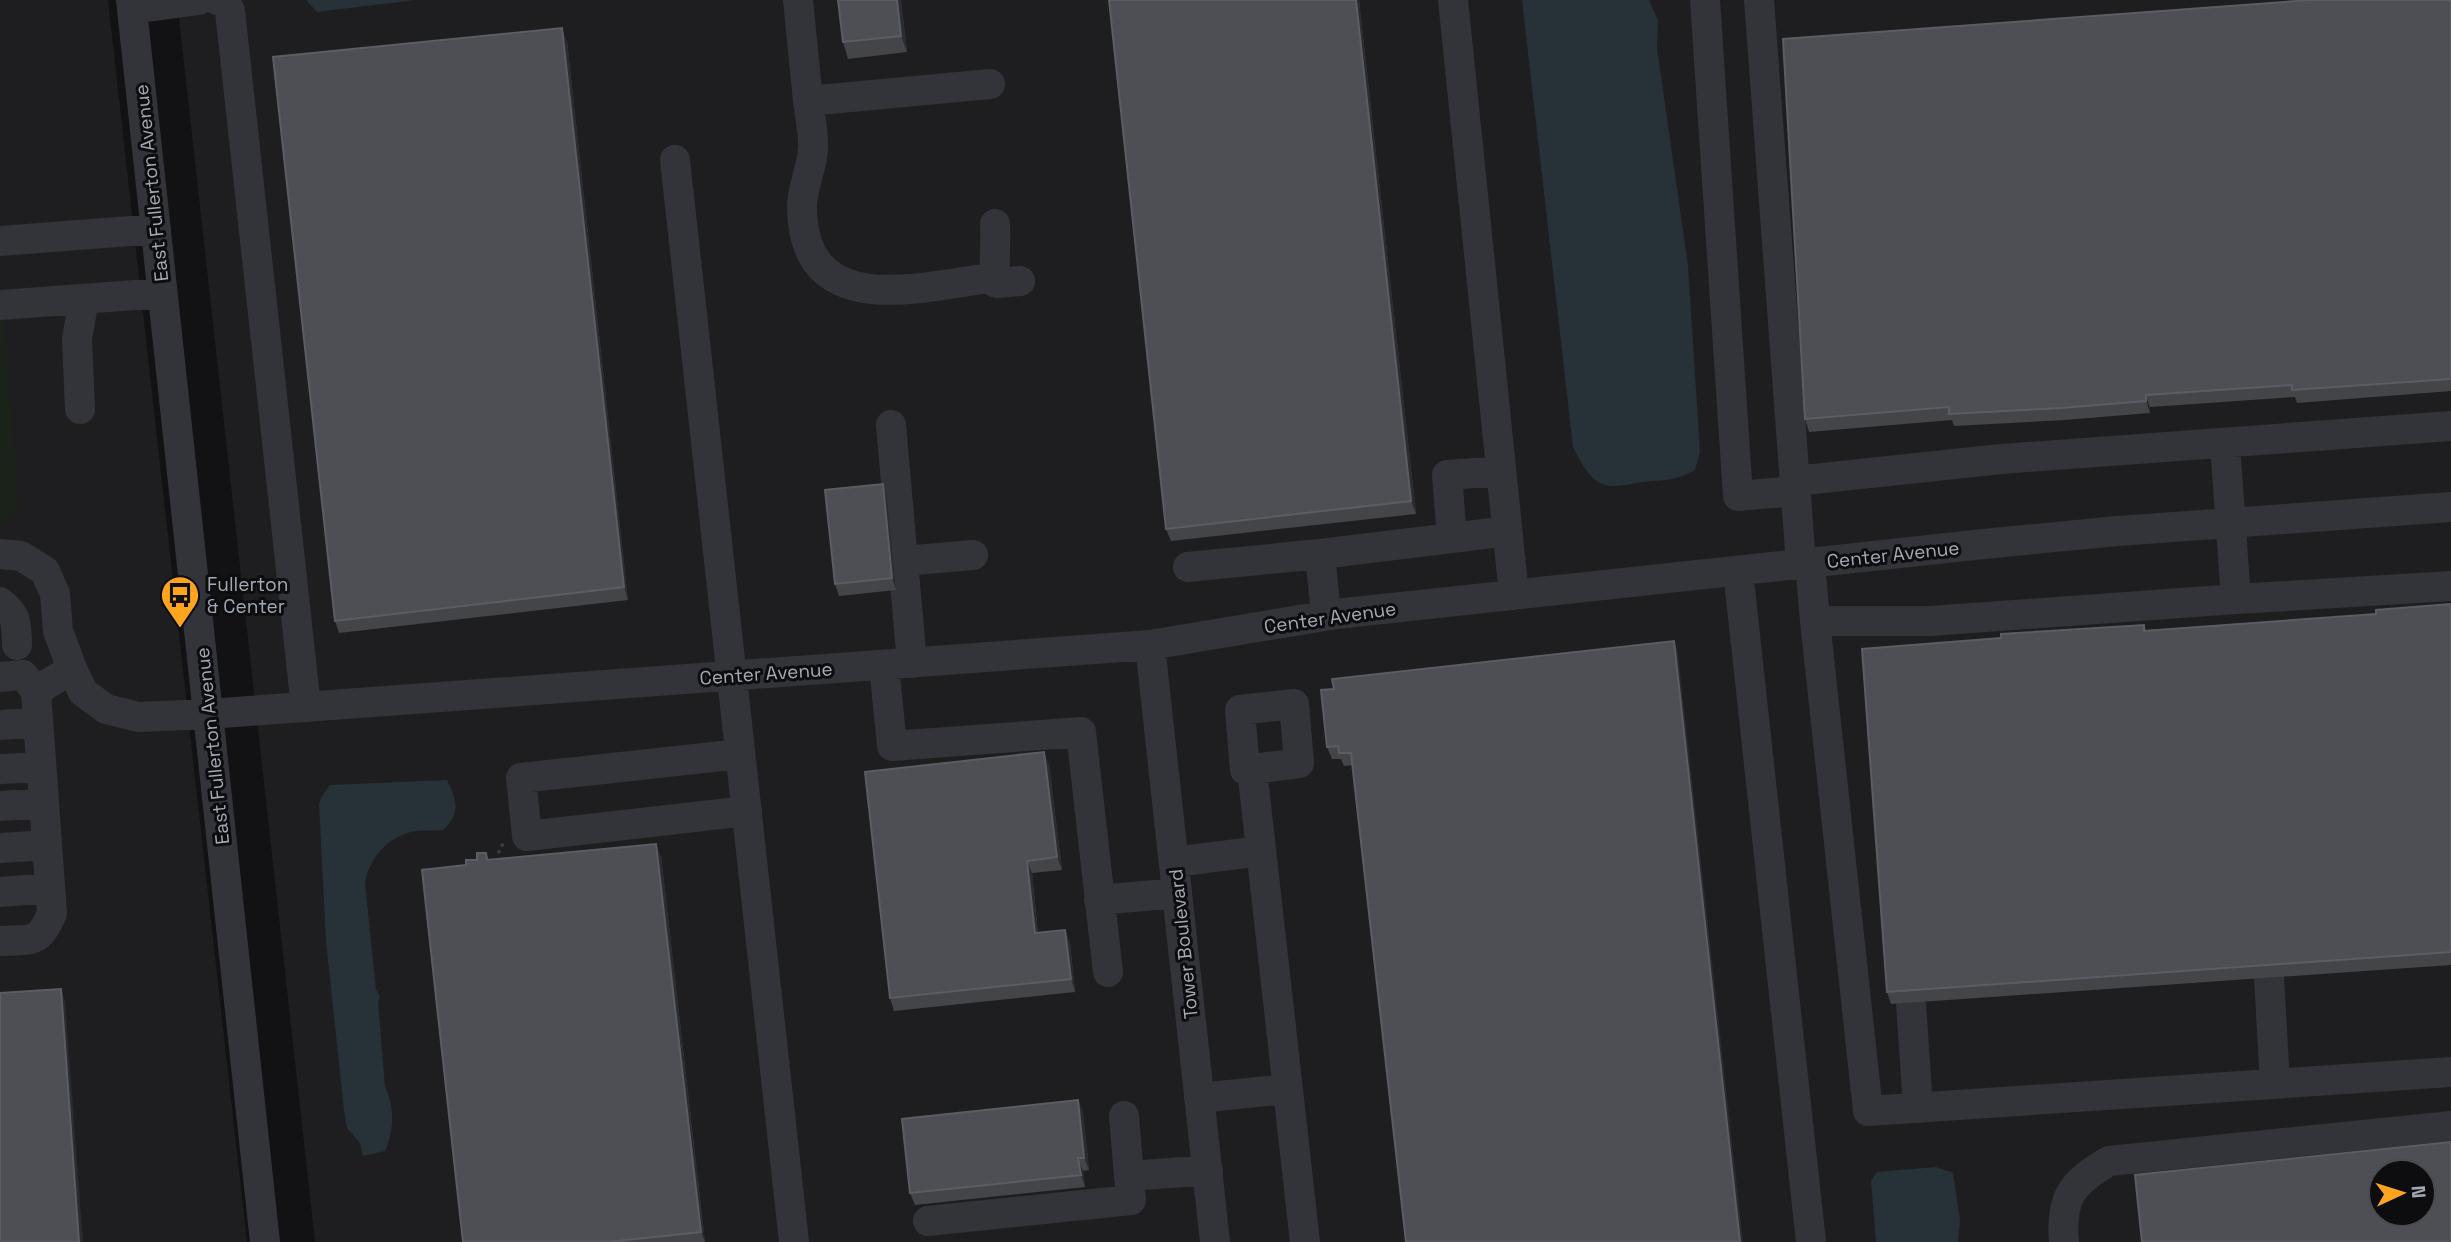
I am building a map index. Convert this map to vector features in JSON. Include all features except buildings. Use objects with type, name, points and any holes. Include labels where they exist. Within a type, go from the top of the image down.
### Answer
[{"type":"street","points":[[131,4],[199,0]]},
{"type":"street","points":[[217,0],[225,1],[230,11],[306,707]]},
{"type":"street","points":[[798,0],[813,150],[802,209],[810,250],[814,260],[827,275],[844,284],[865,289],[1007,279],[993,255],[997,244],[995,224]]},
{"type":"street","points":[[1453,0],[1514,594]]},
{"type":"street","points":[[1705,0],[1738,496],[2001,459],[2451,426]]},
{"type":"street","points":[[1759,0],[1795,486],[1815,621],[1868,1111],[2451,1072]]},
{"type":"street","name":"East Fullerton Avenue","points":[[131,4],[265,1242]]},
{"type":"street","points":[[808,101],[990,84]]},
{"type":"street","points":[[675,160],[794,1242]]},
{"type":"street","points":[[0,241],[156,229]]},
{"type":"street","points":[[0,305],[163,293]]},
{"type":"street","points":[[80,410],[77,339],[84,299]]},
{"type":"street","points":[[891,425],[904,561],[892,746],[1081,732],[1108,972]]},
{"type":"street","points":[[2225,444],[2236,599]]},
{"type":"street","points":[[1452,538],[1447,475],[1501,471]]},
{"type":"street","name":"Center Avenue","points":[[0,554],[21,556],[45,571],[55,594],[58,631],[83,692],[106,709],[138,717],[1150,645],[1326,615],[1738,570],[2090,534],[2451,507]]},
{"type":"street","points":[[1188,567],[1507,531]]},
{"type":"street","points":[[1320,554],[1326,615]]},
{"type":"street","points":[[904,561],[973,555]]},
{"type":"street","points":[[1738,570],[1811,1242]]},
{"type":"street","points":[[1815,621],[1930,621],[2451,586]]},
{"type":"street","points":[[0,601],[11,610],[16,620],[8,641],[20,681],[38,722],[52,913],[44,932],[34,939],[0,941]]},
{"type":"street","name":"Tower Boulevard","points":[[1150,645],[1215,1242]]},
{"type":"street","points":[[20,681],[72,668]]},
{"type":"street","points":[[0,725],[38,722]]},
{"type":"street","points":[[740,754],[521,778],[527,836],[747,811]]},
{"type":"street","points":[[0,769],[41,767]]},
{"type":"street","points":[[1252,769],[1305,1242]]},
{"type":"street","points":[[0,806],[44,803]]},
{"type":"street","points":[[0,848],[47,845]]},
{"type":"street","points":[[1174,862],[1261,851]]},
{"type":"street","points":[[0,892],[50,888]]},
{"type":"street","points":[[1099,900],[1177,893]]},
{"type":"street","points":[[2269,978],[2275,1084]]},
{"type":"street","points":[[1911,1003],[1918,1108]]},
{"type":"street","points":[[1199,1098],[1287,1088]]},
{"type":"street","points":[[928,1221],[1131,1200],[1124,1116]]},
{"type":"street","points":[[2064,1242],[2063,1227],[2069,1193],[2088,1173],[2109,1161],[2451,1126]]},
{"type":"street","points":[[1130,1176],[1208,1170]]},
{"type":"shaded area","points":[[0,0],[108,0],[247,1242],[0,1242]]},
{"type":"shaded area","points":[[177,0],[2451,0],[2451,1242],[315,1242]]},
{"type":"shaded area","points":[[306,0],[415,0],[317,12]]},
{"type":"shaded area","points":[[1522,0],[1649,0],[1658,21],[1657,48],[1688,266],[1700,452],[1695,470],[1682,476],[1607,486],[1594,479],[1573,447]]},
{"type":"shaded area","points":[[0,313],[4,313],[19,509],[0,527]]},
{"type":"shaded area","points":[[447,780],[456,806],[449,824],[443,830],[416,831],[397,837],[382,849],[367,874],[365,883],[376,990],[380,996],[378,1002],[385,1087],[392,1119],[385,1151],[363,1156],[360,1143],[347,1128],[344,1111],[326,941],[319,804],[330,785]]},
{"type":"shaded area","points":[[1936,1167],[1953,1173],[1960,1220],[1958,1242],[1876,1242],[1871,1181],[1877,1172]]},
{"type":"place","name":"Fullerton & Center","points":[[180,629]]}]
